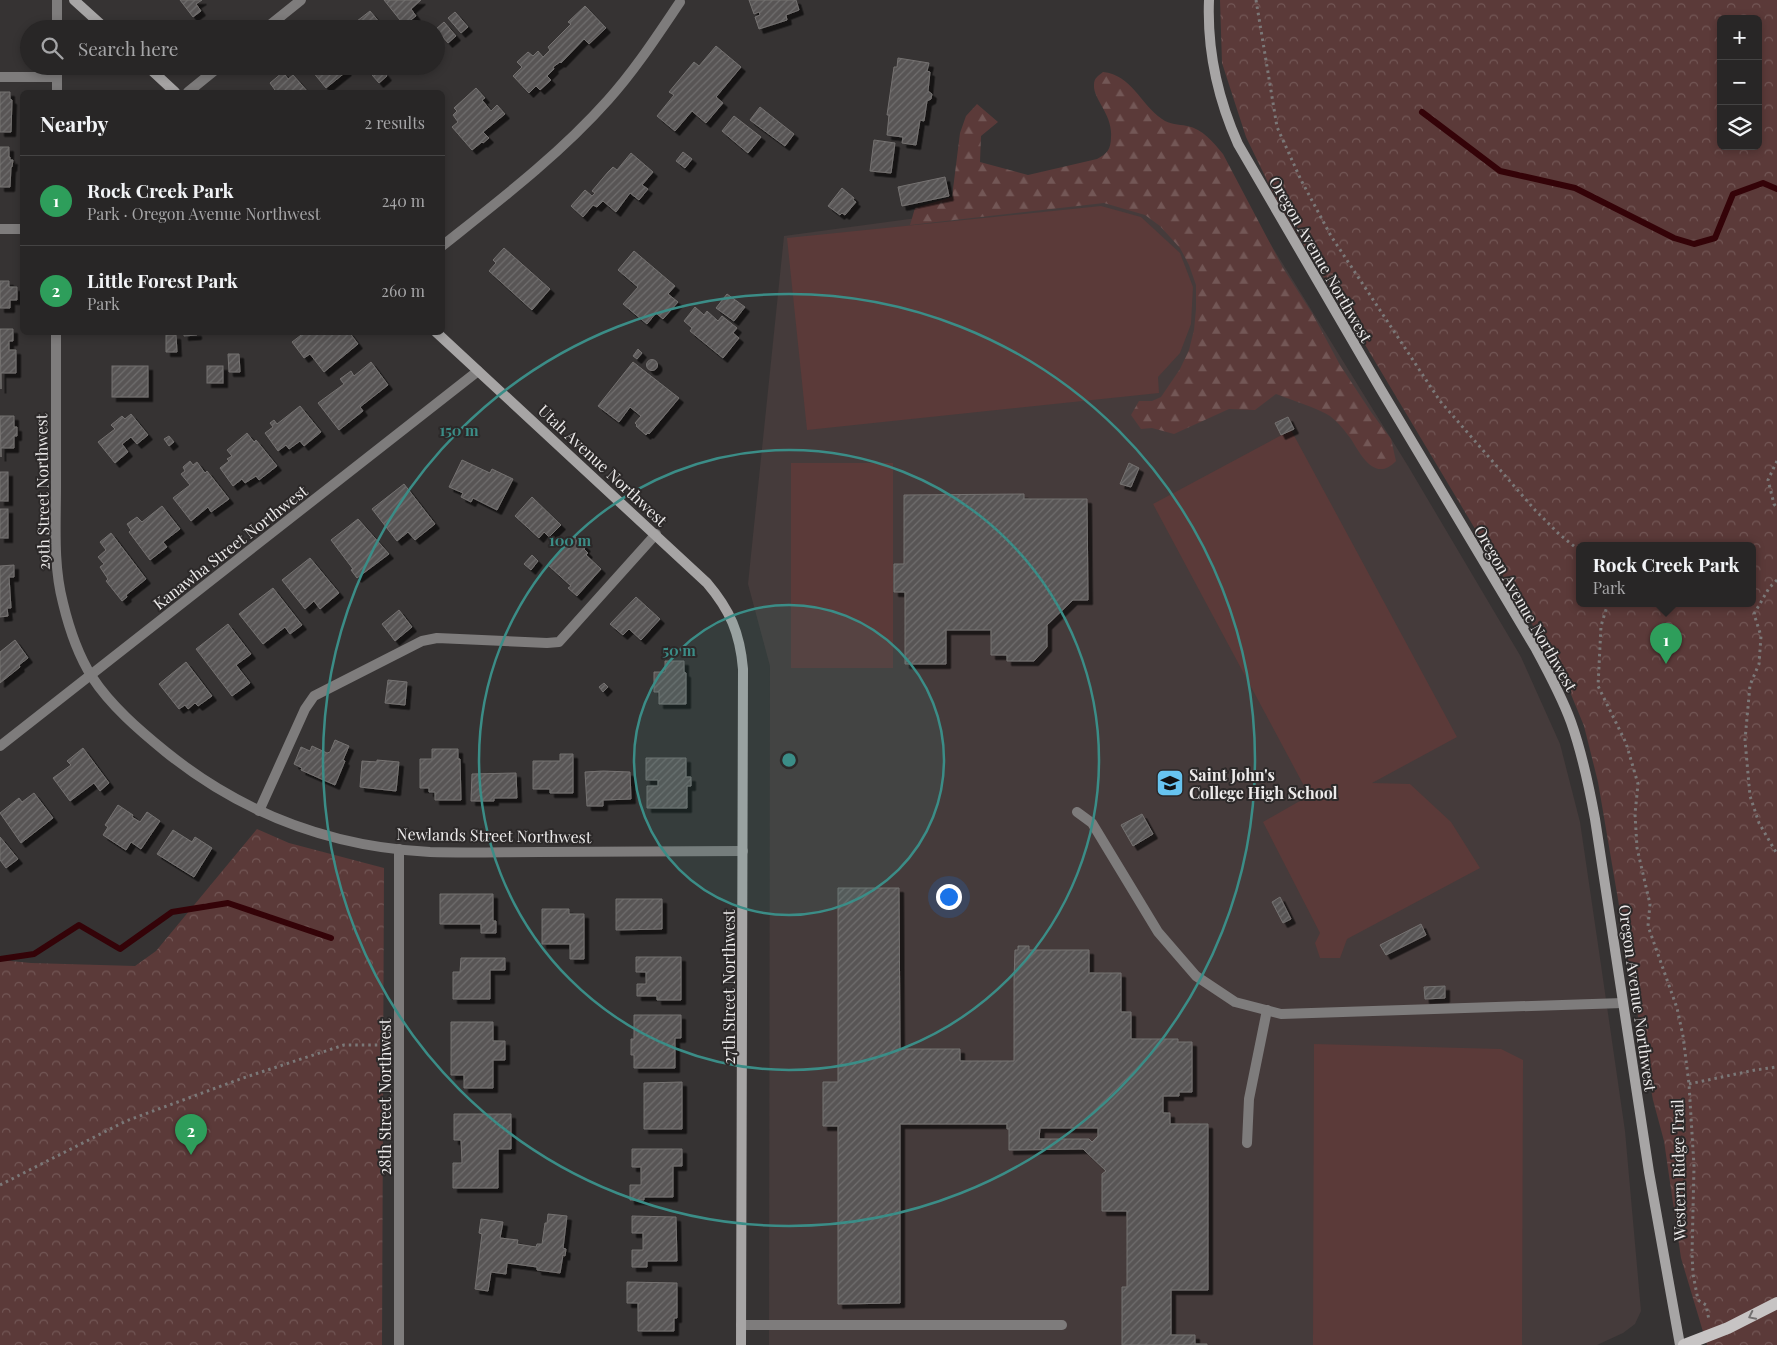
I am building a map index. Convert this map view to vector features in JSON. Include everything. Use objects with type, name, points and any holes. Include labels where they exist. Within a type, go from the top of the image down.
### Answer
[{"type":"main road","points":[[1682,1345],[1728,1328],[1777,1303]]},
{"type":"street","points":[[57,20],[58,0]]},
{"type":"street","points":[[74,0],[96,20]]},
{"type":"street","points":[[276,20],[301,0]]},
{"type":"street","name":"Oregon Avenue Northwest","points":[[1209,0],[1210,45],[1216,80],[1238,144],[1375,380],[1526,633],[1565,707],[1590,791],[1603,864],[1649,1172],[1682,1345]]},
{"type":"street","points":[[445,244],[518,185],[576,133],[608,101],[636,67],[680,2]]},
{"type":"street","points":[[157,75],[173,90]]},
{"type":"street","points":[[190,90],[209,75]]},
{"type":"street","points":[[0,77],[57,77],[57,90]]},
{"type":"street","points":[[0,229],[20,229]]},
{"type":"street","name":"29th Street Northwest","points":[[56,335],[55,554],[62,600],[78,648],[90,675]]},
{"type":"street","name":"Utah Avenue Northwest","points":[[439,335],[656,534],[711,588],[737,630]]},
{"type":"street","name":"Kanawha Street Northwest","points":[[0,746],[478,371]]},
{"type":"street","points":[[258,811],[305,708],[314,696],[422,641],[438,638],[558,642],[656,534]]},
{"type":"street","name":"27th Street Northwest","points":[[737,630],[742,651],[743,668],[741,1345]]},
{"type":"street","name":"Newlands Street Northwest","points":[[90,675],[108,699],[127,718],[192,773],[226,795],[258,811],[309,831],[358,843],[399,849],[464,853],[743,851]]},
{"type":"street","points":[[1077,812],[1092,823],[1158,932],[1196,976],[1236,1002],[1282,1014],[1624,1003]]},
{"type":"street","name":"28th Street Northwest","points":[[399,849],[399,1345]]},
{"type":"street","points":[[1247,1143],[1250,1099],[1267,1010]]},
{"type":"street","points":[[742,1325],[1062,1325]]},
{"type":"path","points":[[1256,0],[1278,128],[1301,180],[1331,236],[1440,402],[1535,510],[1576,548]]},
{"type":"path","points":[[1777,461],[1768,480],[1774,504],[1777,508]]},
{"type":"path","points":[[1777,580],[1769,588],[1754,614],[1761,636],[1758,664],[1750,685],[1744,740],[1750,796],[1758,823],[1777,854]]},
{"type":"path","points":[[1607,607],[1601,626],[1598,686],[1626,743],[1638,784],[1635,814],[1637,848],[1650,904],[1648,926],[1677,1008],[1683,1036],[1689,1084]]},
{"type":"path","points":[[0,1185],[126,1121],[243,1078],[344,1044],[399,1045]]},
{"type":"path","name":"Western Ridge Trail","points":[[1706,1310],[1706,1305],[1698,1300],[1693,1274],[1694,1166],[1689,1084],[1777,1067]]},
{"type":"shaded area","name":"Saint John's College High School","points":[[1224,169],[1408,466],[1521,657],[1560,744],[1580,822],[1625,1131],[1641,1311],[1635,1324],[1623,1333],[1597,1345],[769,1345],[770,666],[748,584],[784,236],[1020,204]]},
{"type":"green space","points":[[1220,0],[1777,0],[1777,1345],[1707,1345],[1681,1258],[1664,1141],[1653,1100],[1644,1052],[1598,782],[1584,726],[1568,687],[1367,348],[1278,203],[1246,137],[1222,63]]},
{"type":"green space","points":[[1103,72],[1113,74],[1129,84],[1154,113],[1165,121],[1187,126],[1203,133],[1223,154],[1283,268],[1312,313],[1340,365],[1391,439],[1396,461],[1388,467],[1382,469],[1375,468],[1369,464],[1344,430],[1330,416],[1276,394],[1255,410],[1229,409],[1174,434],[1152,428],[1141,429],[1131,415],[1139,401],[1152,401],[1161,397],[1180,369],[1189,350],[1194,330],[1196,309],[1196,285],[1189,265],[1180,248],[1160,226],[1145,215],[1104,203],[910,225],[915,208],[952,197],[960,133],[966,116],[977,104],[998,122],[981,136],[980,162],[1028,175],[1097,159],[1103,155],[1108,151],[1110,145],[1111,129],[1097,96],[1094,83]]},
{"type":"green space","points":[[1101,206],[1141,217],[1180,253],[1193,287],[1191,324],[1180,353],[1158,377],[1159,393],[807,430],[787,238]]},
{"type":"green space","points":[[1291,430],[1457,737],[1372,783],[1410,784],[1451,822],[1480,868],[1347,939],[1340,958],[1320,958],[1315,943],[1320,933],[1263,822],[1310,797],[1153,504]]},
{"type":"green space","points":[[791,463],[893,463],[893,668],[791,668]]},
{"type":"green space","points":[[257,829],[289,843],[384,868],[382,1345],[0,1345],[0,960],[31,963],[135,966],[156,951]]},
{"type":"green space","points":[[1314,1044],[1501,1049],[1523,1060],[1522,1345],[1313,1345]]},
{"type":"building","points":[[180,0],[202,0],[196,4],[201,11],[193,17]]},
{"type":"building","points":[[384,0],[421,0],[411,9],[416,16],[411,20],[400,20]]},
{"type":"building","points":[[749,0],[796,0],[799,10],[786,15],[787,20],[759,29],[755,17],[760,15],[759,12],[754,14]]},
{"type":"building","points":[[585,6],[606,28],[589,44],[584,39],[561,63],[553,67],[554,69],[547,76],[551,80],[540,90],[536,86],[529,93],[513,76],[522,67],[517,62],[528,52],[533,56],[538,51],[543,57],[550,50],[548,47],[571,24],[568,22]]},
{"type":"building","points":[[370,11],[378,20],[358,20]]},
{"type":"building","points":[[455,12],[468,27],[461,33],[448,18]]},
{"type":"building","points":[[445,23],[456,36],[448,43],[445,40]]},
{"type":"building","points":[[716,46],[741,67],[716,97],[723,103],[706,123],[692,111],[675,131],[657,116],[674,95],[669,92],[694,62],[699,66]]},
{"type":"building","points":[[898,58],[929,63],[927,71],[930,72],[928,91],[932,94],[931,99],[927,101],[924,121],[920,120],[916,145],[902,143],[903,137],[887,135],[889,115],[887,115],[894,67],[897,67]]},
{"type":"building","points":[[279,75],[285,75],[288,79],[293,75],[306,90],[275,90],[270,83]]},
{"type":"building","points":[[315,75],[342,75],[326,88]]},
{"type":"building","points":[[372,75],[386,75],[387,76],[379,83]]},
{"type":"building","points":[[476,88],[485,98],[482,100],[491,111],[497,105],[505,114],[483,132],[489,138],[472,150],[452,127],[458,122],[453,115],[457,111],[454,108]]},
{"type":"building","points":[[0,92],[10,92],[10,99],[12,100],[11,132],[0,132]]},
{"type":"building","points":[[760,107],[794,134],[785,146],[750,120]]},
{"type":"building","points":[[734,116],[761,137],[748,153],[722,131]]},
{"type":"building","points":[[874,140],[895,143],[891,173],[870,171]]},
{"type":"building","points":[[0,147],[9,147],[9,157],[10,160],[13,160],[10,187],[0,187]]},
{"type":"building","points":[[683,152],[692,159],[685,168],[676,161]]},
{"type":"building","points":[[631,153],[653,172],[642,185],[648,189],[639,200],[630,193],[616,212],[603,201],[597,207],[593,205],[583,217],[571,206],[585,190],[592,196],[595,193],[592,191],[608,172],[613,167],[617,170]]},
{"type":"building","points":[[945,177],[949,196],[902,206],[898,187]]},
{"type":"building","points":[[842,188],[856,202],[845,215],[842,213],[840,215],[828,206]]},
{"type":"building","points":[[504,248],[550,289],[532,310],[489,271],[496,263],[493,260]]},
{"type":"building","points":[[634,251],[675,286],[668,294],[678,302],[663,319],[656,313],[647,324],[623,304],[638,287],[618,270]]},
{"type":"building","points":[[0,281],[9,281],[9,287],[17,287],[17,300],[10,300],[10,308],[0,308]]},
{"type":"building","points":[[727,294],[745,307],[734,321],[716,308]]},
{"type":"building","points":[[695,307],[704,315],[707,311],[718,321],[722,316],[737,328],[733,333],[739,338],[723,358],[690,331],[692,328],[684,321]]},
{"type":"building","points":[[0,329],[13,329],[13,341],[9,341],[9,350],[16,350],[16,373],[1,373],[1,389]]},
{"type":"building","points":[[166,335],[176,335],[177,352],[166,352]]},
{"type":"building","points":[[301,335],[351,335],[358,344],[324,372],[310,354],[304,358],[292,342]]},
{"type":"building","points":[[638,349],[642,353],[637,359],[633,356]]},
{"type":"building","points":[[228,354],[239,354],[240,372],[229,372]]},
{"type":"building","points":[[652,359],[658,365],[652,371],[646,365]]},
{"type":"building","points":[[371,362],[388,385],[360,407],[363,411],[339,430],[318,403],[344,384],[340,379],[351,371],[354,376]]},
{"type":"building","points":[[633,362],[679,398],[649,434],[646,435],[635,423],[641,416],[630,407],[619,422],[598,406]]},
{"type":"building","points":[[112,366],[148,366],[148,397],[112,397]]},
{"type":"building","points":[[207,366],[223,366],[223,383],[207,383]]},
{"type":"building","points":[[300,406],[321,432],[304,446],[300,441],[289,449],[286,445],[278,451],[265,433],[273,427],[270,423],[274,420],[277,424]]},
{"type":"building","points":[[131,414],[148,435],[137,444],[131,437],[122,444],[128,452],[115,463],[98,442],[115,429],[111,425],[122,416],[125,419]]},
{"type":"building","points":[[0,416],[14,416],[14,427],[17,427],[17,436],[14,436],[14,448],[1,448],[1,457]]},
{"type":"building","points":[[1288,417],[1294,429],[1281,435],[1275,423]]},
{"type":"building","points":[[247,433],[254,442],[256,440],[277,466],[259,480],[256,476],[245,483],[242,479],[233,486],[220,468],[232,456],[227,450]]},
{"type":"building","points":[[169,436],[174,442],[169,446],[164,439]]},
{"type":"building","points":[[462,460],[490,473],[492,469],[513,479],[497,510],[473,498],[471,502],[461,497],[463,493],[449,487]]},
{"type":"building","points":[[190,461],[193,465],[197,462],[205,473],[207,471],[229,499],[211,512],[208,507],[191,521],[173,498],[190,485],[181,474],[185,471],[183,467]]},
{"type":"building","points":[[1129,463],[1139,468],[1131,487],[1120,484]]},
{"type":"building","points":[[0,472],[8,472],[8,501],[0,501]]},
{"type":"building","points":[[404,484],[435,524],[415,540],[408,532],[397,541],[372,509]]},
{"type":"building","points":[[1024,494],[1024,499],[1087,499],[1088,600],[1073,600],[1047,625],[1047,647],[1034,661],[1007,661],[1007,655],[991,655],[991,630],[946,630],[946,664],[905,664],[905,592],[894,592],[894,564],[904,564],[904,495]]},
{"type":"building","points":[[532,497],[561,525],[549,537],[544,532],[539,538],[515,516]]},
{"type":"building","points":[[162,506],[180,529],[163,542],[167,547],[150,560],[129,532],[131,530],[127,524],[137,517],[142,522]]},
{"type":"building","points":[[0,509],[8,509],[8,538],[0,538]]},
{"type":"building","points":[[358,519],[389,554],[357,578],[351,570],[353,569],[331,540]]},
{"type":"building","points":[[111,533],[146,579],[126,595],[127,597],[122,601],[106,581],[108,579],[100,567],[104,564],[98,557],[106,550],[100,542]]},
{"type":"building","points":[[574,536],[586,547],[584,549],[588,553],[586,555],[601,569],[577,596],[568,588],[571,586],[548,565]]},
{"type":"building","points":[[532,555],[538,561],[531,570],[524,564]]},
{"type":"building","points":[[310,558],[339,593],[320,609],[314,601],[305,609],[282,580]]},
{"type":"building","points":[[14,565],[14,577],[9,577],[11,608],[7,608],[8,616],[0,617],[0,566]]},
{"type":"building","points":[[273,588],[302,625],[290,634],[285,627],[263,644],[239,614]]},
{"type":"building","points":[[636,597],[660,619],[641,640],[629,629],[623,635],[610,624]]},
{"type":"building","points":[[399,610],[412,627],[395,641],[382,624]]},
{"type":"building","points":[[228,624],[251,654],[236,665],[250,683],[232,696],[196,649]]},
{"type":"building","points":[[15,640],[28,658],[0,683],[0,652]]},
{"type":"building","points":[[665,661],[684,661],[686,704],[659,704],[659,692],[654,692],[654,672],[665,672]]},
{"type":"building","points":[[186,662],[212,696],[198,706],[195,703],[188,709],[185,705],[179,709],[159,684]]},
{"type":"building","points":[[388,680],[407,682],[405,705],[385,703]]},
{"type":"building","points":[[604,683],[608,687],[603,692],[599,687]]},
{"type":"building","points":[[335,740],[349,746],[335,785],[301,770],[302,768],[294,764],[301,747],[310,751],[312,746],[327,753],[330,752]]},
{"type":"building","points":[[83,748],[109,783],[100,791],[94,783],[70,801],[53,778],[71,765],[67,761]]},
{"type":"building","points":[[432,749],[458,749],[461,800],[435,800],[435,792],[429,792],[429,788],[420,788],[420,759],[432,759]]},
{"type":"building","points":[[560,754],[573,754],[573,793],[550,793],[550,789],[533,789],[533,761],[560,761]]},
{"type":"building","points":[[646,758],[686,758],[686,777],[691,777],[691,786],[687,786],[687,808],[647,808],[647,786],[658,786],[658,780],[646,780]]},
{"type":"building","points":[[377,760],[399,762],[396,791],[360,787],[362,761],[377,762]]},
{"type":"building","points":[[585,772],[630,772],[631,799],[603,800],[603,806],[587,806]]},
{"type":"building","points":[[516,773],[517,798],[471,801],[472,774]]},
{"type":"building","points":[[34,793],[53,818],[21,843],[0,813],[19,798],[22,802]]},
{"type":"building","points":[[118,805],[140,822],[147,812],[160,821],[141,849],[131,842],[126,850],[103,835],[108,827],[105,825]]},
{"type":"building","points":[[1142,814],[1153,834],[1133,846],[1121,825]]},
{"type":"building","points":[[173,830],[192,842],[195,837],[212,848],[194,877],[157,854]]},
{"type":"building","points":[[0,837],[18,859],[6,868],[0,860]]},
{"type":"building","points":[[838,888],[899,888],[900,1049],[960,1049],[960,1061],[1014,1061],[1015,950],[1018,950],[1018,946],[1029,946],[1029,950],[1089,950],[1089,973],[1121,973],[1121,1012],[1131,1012],[1131,1039],[1178,1039],[1178,1042],[1192,1042],[1192,1092],[1179,1092],[1179,1096],[1163,1096],[1163,1113],[1170,1113],[1170,1124],[1208,1124],[1208,1290],[1171,1290],[1171,1335],[1195,1335],[1195,1344],[1207,1345],[1122,1345],[1122,1287],[1127,1287],[1127,1211],[1102,1211],[1102,1174],[1106,1171],[1083,1149],[1009,1150],[1009,1129],[1007,1129],[1007,1124],[900,1124],[900,1303],[838,1304],[838,1126],[823,1126],[823,1082],[838,1082]],"holes":[[[1040,1128],[1098,1128],[1098,1136],[1092,1142],[1089,1139],[1039,1139]]]},
{"type":"building","points":[[440,894],[493,894],[493,921],[496,921],[496,933],[481,933],[481,924],[440,924]]},
{"type":"building","points":[[1280,897],[1291,919],[1283,923],[1272,902]]},
{"type":"building","points":[[616,899],[662,899],[662,929],[616,930]]},
{"type":"building","points":[[542,909],[569,909],[569,914],[584,914],[584,959],[570,959],[570,944],[542,944]]},
{"type":"building","points":[[1421,924],[1426,935],[1386,955],[1380,945]]},
{"type":"building","points":[[636,957],[681,957],[681,1000],[657,1000],[657,996],[637,996],[637,984],[646,984],[646,972],[636,972]]},
{"type":"building","points":[[461,958],[505,958],[505,970],[490,970],[490,999],[453,999],[453,972],[460,972]]},
{"type":"building","points":[[1445,986],[1445,998],[1425,999],[1424,987]]},
{"type":"building","points":[[634,1015],[681,1015],[681,1038],[675,1038],[675,1068],[634,1068],[634,1055],[631,1055],[631,1039],[634,1039]]},
{"type":"building","points":[[451,1022],[493,1022],[493,1041],[505,1041],[505,1060],[493,1060],[493,1088],[464,1088],[464,1075],[451,1075]]},
{"type":"building","points":[[682,1082],[682,1129],[644,1129],[644,1083]]},
{"type":"building","points":[[454,1114],[511,1114],[511,1149],[498,1149],[498,1188],[453,1188],[453,1163],[462,1163],[461,1140],[454,1140]]},
{"type":"building","points":[[632,1149],[682,1149],[682,1166],[673,1166],[673,1197],[644,1197],[644,1200],[630,1200],[630,1185],[641,1185],[641,1167],[632,1167]]},
{"type":"building","points":[[548,1214],[567,1216],[563,1248],[566,1249],[560,1273],[537,1270],[537,1267],[507,1263],[506,1274],[491,1272],[488,1291],[475,1289],[482,1234],[479,1233],[481,1219],[503,1222],[500,1238],[518,1240],[517,1244],[536,1247],[537,1244],[542,1244]]},
{"type":"building","points":[[632,1216],[676,1217],[677,1261],[647,1261],[647,1267],[632,1267],[632,1250],[643,1250],[643,1233],[632,1233]]},
{"type":"building","points":[[627,1282],[677,1283],[677,1318],[674,1318],[674,1331],[638,1331],[638,1303],[627,1303]]},
{"type":"waterway","points":[[1422,112],[1500,171],[1575,188],[1674,238],[1694,244],[1715,238],[1733,194],[1763,183],[1777,189]]},
{"type":"waterway","points":[[0,959],[34,954],[79,925],[120,949],[172,912],[228,903],[331,938]]},
{"type":"place","name":"Rock Creek Park","points":[[1666,664]]},
{"type":"place","name":"Saint John's College High School","points":[[1170,783]]},
{"type":"place","name":"Little Forest Park","points":[[191,1155]]}]
